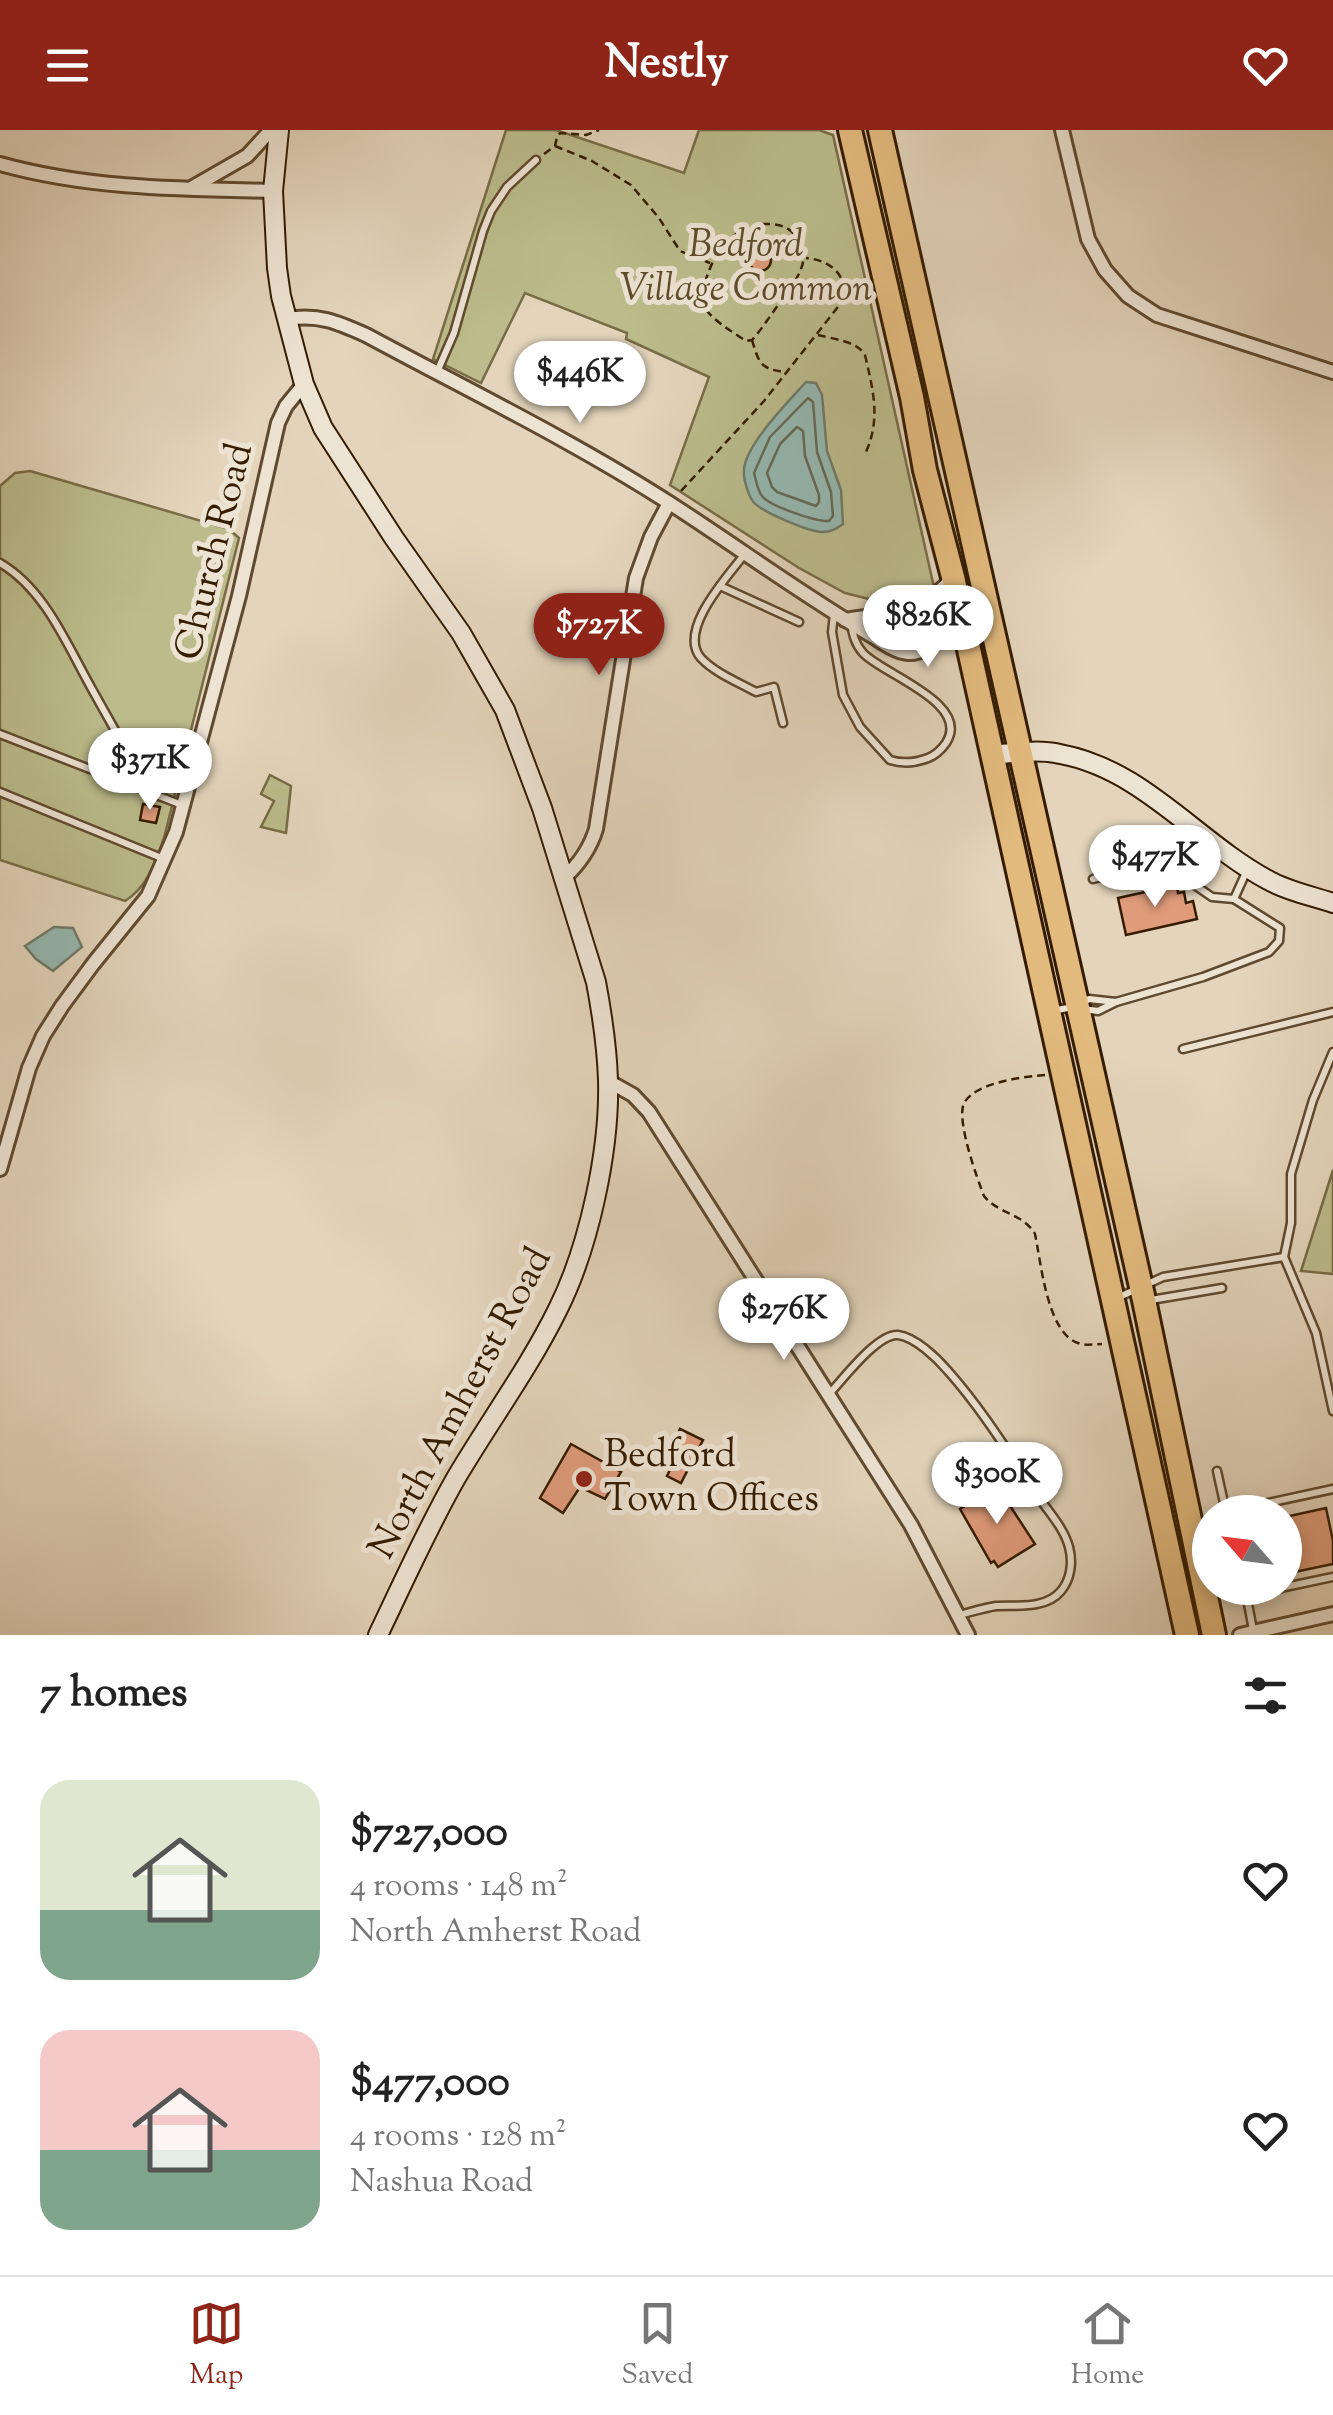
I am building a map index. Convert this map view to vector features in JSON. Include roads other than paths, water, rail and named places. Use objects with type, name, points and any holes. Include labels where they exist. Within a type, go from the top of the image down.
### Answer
[{"type":"highway","points":[[850,130],[1187,1635]]},
{"type":"highway","points":[[880,130],[1022,752],[1214,1635]]},
{"type":"street","points":[[190,188],[246,156],[271,130]]},
{"type":"street","name":"North Amherst Road","points":[[279,130],[274,164],[277,268],[304,384],[324,428],[461,633],[505,710],[542,808],[596,982],[608,1081],[593,1209],[569,1286],[547,1331],[440,1508],[378,1635]]},
{"type":"street","points":[[1062,130],[1088,239],[1105,270],[1128,296],[1157,315],[1333,372]]},
{"type":"street","points":[[0,164],[32,173],[108,184],[274,191]]},
{"type":"street","points":[[286,319],[315,317],[337,322],[437,373],[594,458],[843,618],[900,652],[911,654],[924,649],[932,632],[924,614],[913,609]]},
{"type":"street","name":"Church Road","points":[[0,1169],[29,1068],[43,1036],[93,964],[148,896],[165,860],[239,596],[278,423],[304,384]]},
{"type":"street","points":[[564,878],[580,863],[596,828],[636,578],[669,503]]},
{"type":"street","points":[[843,618],[913,609],[930,600],[953,577]]},
{"type":"street","points":[[991,755],[1057,753],[1119,776],[1270,882],[1333,903]]},
{"type":"street","points":[[608,1081],[633,1095],[650,1112],[911,1525],[968,1635]]},
{"type":"street","points":[[1257,1632],[1333,1614]]},
{"type":"lane","points":[[437,373],[454,334],[491,211],[507,188],[536,160]]},
{"type":"lane","points":[[744,554],[696,623],[694,641],[698,655],[710,666],[756,692],[774,686],[782,723]]},
{"type":"lane","points":[[0,564],[28,586],[50,614],[149,792]]},
{"type":"lane","points":[[720,586],[799,622]]},
{"type":"lane","points":[[843,618],[863,653],[918,688],[947,716],[949,738],[933,756],[914,762],[890,760],[860,727],[843,694],[832,632],[843,618]]},
{"type":"lane","points":[[0,734],[183,805]]},
{"type":"lane","points":[[0,792],[165,860]]},
{"type":"lane","points":[[1078,1006],[1098,1011],[1116,1002],[1203,977],[1270,952],[1279,940],[1280,928],[1234,899],[1212,898],[1170,868],[1153,862],[1092,879]]},
{"type":"lane","points":[[1234,899],[1248,868]]},
{"type":"lane","points":[[1048,1011],[1078,1006],[1089,999],[1116,1002]]},
{"type":"lane","points":[[1183,1049],[1333,1012]]},
{"type":"lane","points":[[1333,1052],[1312,1100],[1291,1174],[1292,1222],[1284,1257],[1316,1332],[1333,1411]]},
{"type":"lane","points":[[1114,1300],[1142,1293],[1163,1277],[1284,1257]]},
{"type":"lane","points":[[1114,1300],[1142,1293],[1222,1288]]},
{"type":"lane","points":[[829,1394],[883,1339],[893,1335],[909,1339],[948,1371],[1061,1530],[1071,1561],[1070,1574],[1060,1594],[1027,1606],[983,1608],[959,1616]]},
{"type":"lane","points":[[1217,1471],[1222,1495]]},
{"type":"lane","points":[[1302,1496],[1333,1490]]},
{"type":"lane","points":[[1302,1583],[1333,1577]]},
{"type":"lane","points":[[1250,1605],[1257,1632]]},
{"type":"water","points":[[806,382],[816,383],[822,395],[827,451],[841,490],[843,524],[825,532],[796,525],[756,505],[744,477],[752,448]]},
{"type":"water","points":[[54,927],[73,928],[82,947],[53,971],[25,946]]},
{"type":"place","name":"Bedford Town Offices","points":[[584,1479]]},
{"type":"park label","name":"Bedford Village Common","points":[[746,268]]}]
